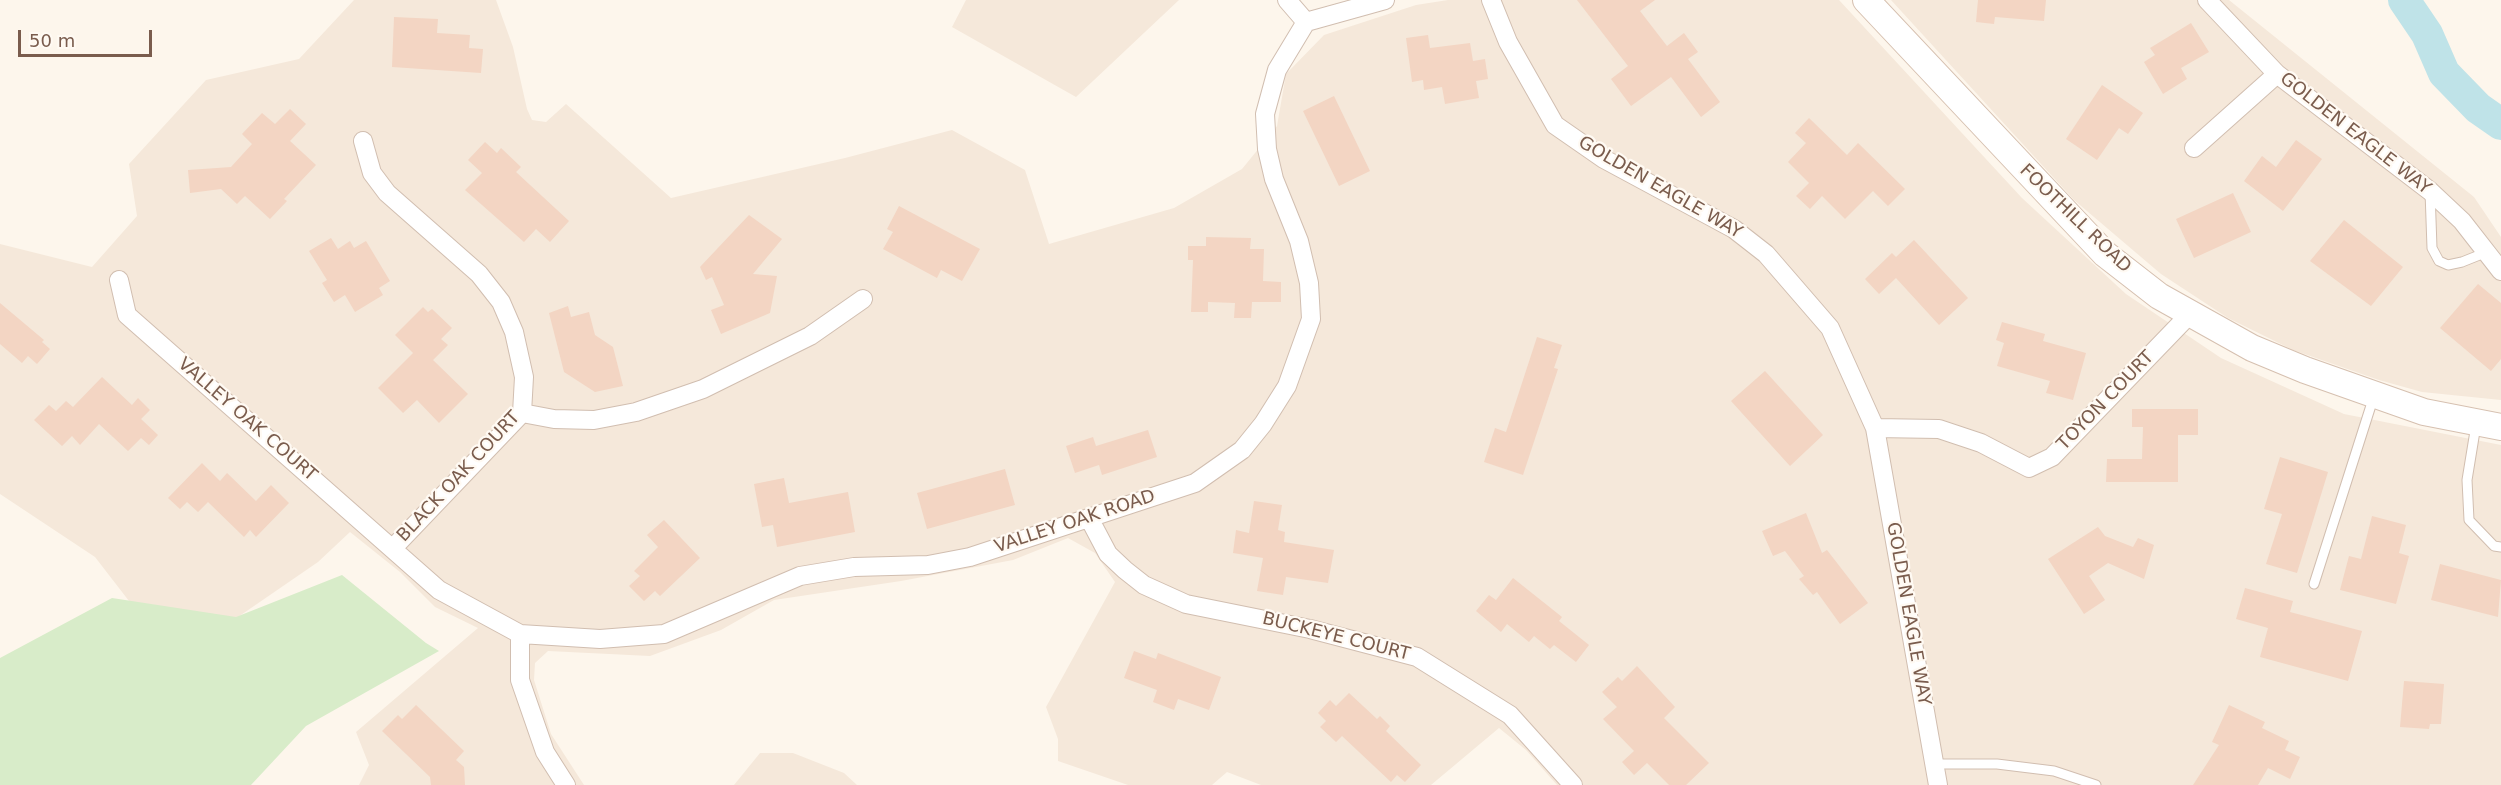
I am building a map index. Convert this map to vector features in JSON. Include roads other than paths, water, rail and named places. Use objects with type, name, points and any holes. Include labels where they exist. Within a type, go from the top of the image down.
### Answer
[{"type":"main road","name":"FOOTHILL ROAD","points":[[1866,0],[2105,254],[2159,296],[2252,348],[2424,412],[2489,424]]},
{"type":"street","points":[[1287,0],[1306,22],[1385,0]]},
{"type":"street","name":"GOLDEN EAGLE WAY","points":[[1491,0],[1508,42],[1555,125],[1604,159],[1734,229],[1766,254],[1830,328],[1875,428],[1938,785]]},
{"type":"street","name":"GOLDEN EAGLE WAY","points":[[2207,0],[2277,74],[2430,191],[2462,221],[2501,271]]},
{"type":"street","name":"VALLEY OAK ROAD","points":[[393,548],[439,590],[520,634],[600,639],[664,634],[800,576],[854,567],[928,565],[970,557],[1195,483],[1242,450],[1263,424],[1287,386],[1311,319],[1309,283],[1299,241],[1274,179],[1267,149],[1265,114],[1277,70],[1306,22]]},
{"type":"street","points":[[2194,148],[2277,74]]},
{"type":"street","name":"BLACK OAK COURT","points":[[363,141],[372,173],[387,193],[479,274],[501,302],[514,332],[525,377],[522,412],[393,548]]},
{"type":"street","name":"VALLEY OAK COURT","points":[[119,280],[127,315],[393,548]]},
{"type":"street","points":[[522,412],[554,419],[594,420],[636,412],[703,389],[810,336],[863,299]]},
{"type":"street","name":"TOYON COURT","points":[[1875,428],[1939,429],[1981,443],[2029,468],[2052,457],[2190,314]]},
{"type":"street","name":"BUCKEYE COURT","points":[[1089,518],[1107,554],[1125,570],[1144,585],[1186,604],[1310,629],[1418,657],[1510,716],[1573,785]]},
{"type":"street","points":[[520,634],[520,680],[545,752],[566,785]]},
{"type":"lane","points":[[2430,191],[2432,248],[2439,261],[2448,265],[2487,252]]},
{"type":"lane","points":[[2314,584],[2374,394]]},
{"type":"lane","points":[[2489,424],[2467,480],[2469,520],[2494,546],[2501,547]]},
{"type":"lane","points":[[1934,764],[1997,764],[2054,771],[2096,785]]},
{"type":"waterway","points":[[2404,0],[2427,34],[2444,73],[2478,108],[2501,124]]}]
